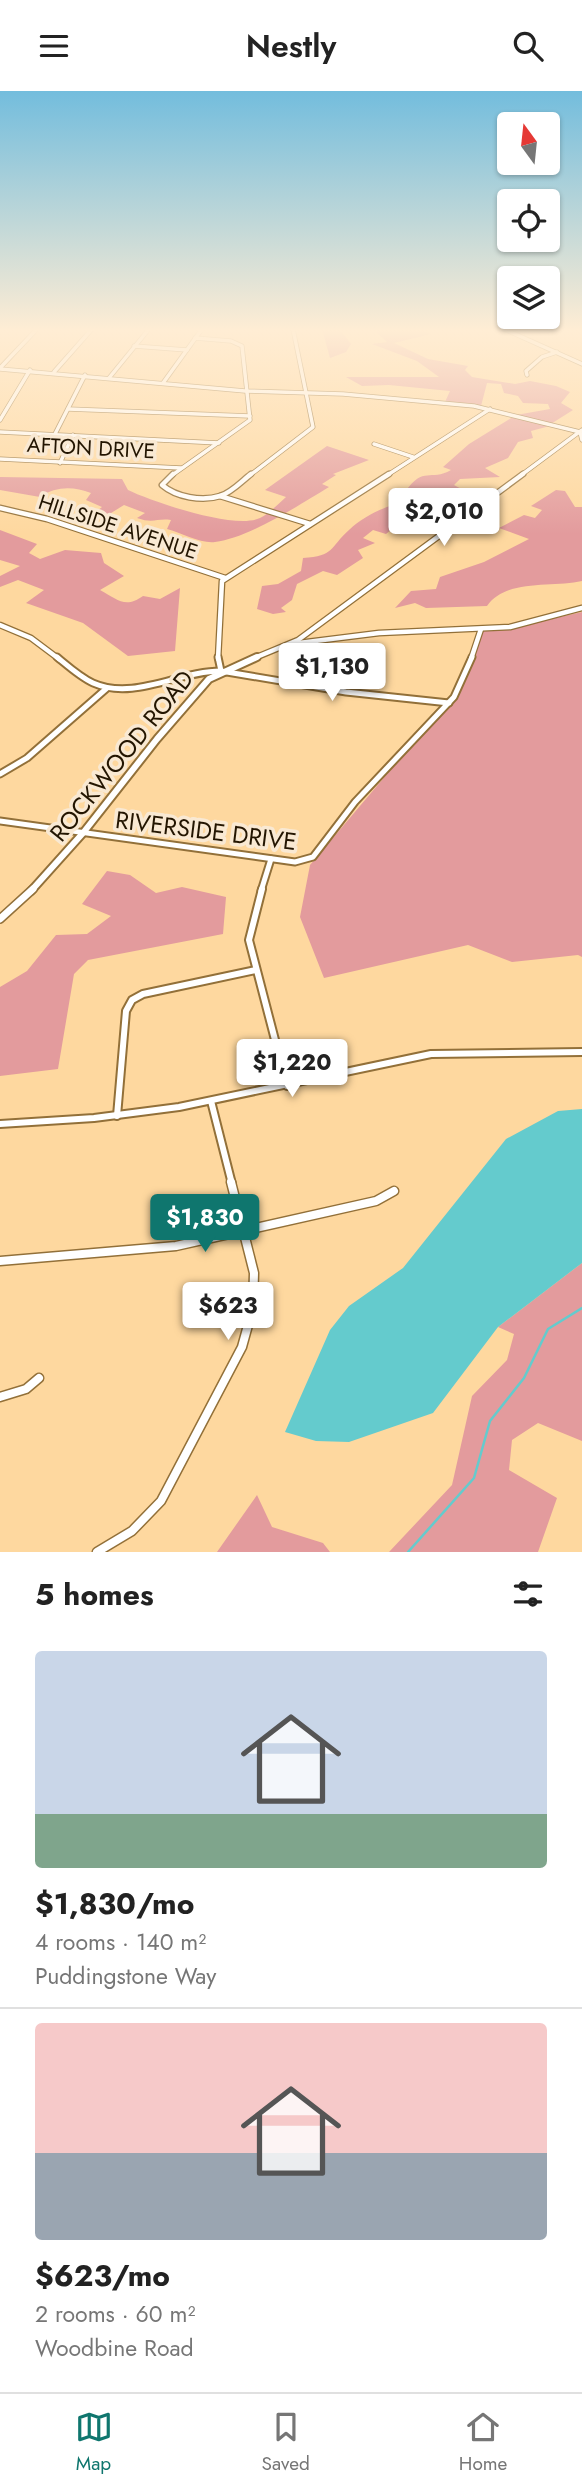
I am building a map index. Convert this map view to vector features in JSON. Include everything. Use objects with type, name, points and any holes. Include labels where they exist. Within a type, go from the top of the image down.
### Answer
[{"type":"street","points":[[0,420],[14,397]]},
{"type":"street","points":[[55,434],[74,397]]},
{"type":"street","points":[[248,397],[250,416],[247,424],[181,468],[162,485],[164,488],[202,498],[220,496],[310,524]]},
{"type":"street","points":[[220,496],[312,429],[308,397]]},
{"type":"street","points":[[358,397],[490,408],[581,431]]},
{"type":"street","points":[[220,671],[219,592],[220,583],[225,578],[490,408]]},
{"type":"street","points":[[68,409],[250,416]]},
{"type":"street","points":[[581,431],[582,440]]},
{"type":"street","points":[[291,643],[581,431]]},
{"type":"street","points":[[0,432],[219,443]]},
{"type":"street","points":[[60,463],[74,435]]},
{"type":"street","points":[[374,445],[413,457]]},
{"type":"street","name":"AFTON DRIVE","points":[[0,460],[181,468]]},
{"type":"street","name":"HILLSIDE AVENUE","points":[[0,508],[47,519],[225,578]]},
{"type":"street","name":"ROCKWOOD ROAD","points":[[0,919],[40,883],[84,834],[198,691],[220,671],[291,643],[379,633],[520,626],[582,608]]},
{"type":"street","points":[[0,625],[31,638],[90,682],[107,688],[137,688],[204,671],[220,671],[346,692],[449,702],[465,679],[481,629]]},
{"type":"street","points":[[0,773],[27,758],[107,688]]},
{"type":"street","name":"RIVERSIDE DRIVE","points":[[0,821],[295,862],[312,858],[345,814],[449,702]]},
{"type":"street","points":[[271,859],[249,932],[256,970],[287,1086]]},
{"type":"street","points":[[117,1116],[126,1011],[132,1000],[149,992],[256,970]]},
{"type":"street","points":[[0,1124],[117,1116],[211,1101],[431,1055],[582,1052]]},
{"type":"street","points":[[97,1552],[116,1548],[161,1501],[242,1347],[251,1317],[253,1266],[211,1101]]},
{"type":"street","points":[[0,1261],[176,1246],[341,1206],[376,1201],[394,1191]]},
{"type":"street","points":[[0,1397],[26,1389],[39,1378]]},
{"type":"shaded area","points":[[447,397],[483,397],[481,406],[445,402]]},
{"type":"shaded area","points":[[519,397],[566,397],[561,403],[573,410],[546,427],[531,431],[533,438],[518,442],[508,458],[485,468],[500,477],[460,479],[454,485],[467,492],[454,492],[444,497],[436,495],[432,498],[439,501],[418,514],[403,513],[394,518],[398,524],[386,534],[373,530],[363,538],[375,543],[358,550],[363,558],[337,575],[323,571],[297,584],[292,600],[281,608],[286,612],[273,614],[257,609],[262,586],[278,584],[301,571],[303,558],[326,553],[369,515],[409,501],[405,492],[417,479],[451,470],[443,467],[469,444],[516,415],[550,409],[548,404],[523,403]]},
{"type":"shaded area","points":[[327,446],[369,460],[333,474],[336,475],[322,484],[329,487],[274,520],[243,534],[215,542],[198,540],[167,529],[171,520],[147,521],[137,518],[145,513],[124,505],[103,518],[92,515],[102,507],[86,500],[91,493],[84,491],[58,489],[40,497],[0,490],[0,477],[122,479],[128,490],[174,507],[214,518],[248,521],[264,516],[286,497],[265,490]]},
{"type":"shaded area","points":[[556,490],[565,491],[575,507],[582,507],[582,581],[506,591],[487,606],[426,608],[415,603],[395,608],[411,591],[436,589],[440,577],[484,562],[529,539],[499,528],[524,515],[535,518],[542,510],[531,506]]},
{"type":"shaded area","points":[[0,530],[37,544],[29,553],[40,559],[65,550],[101,553],[104,563],[124,576],[100,590],[121,601],[131,602],[143,596],[160,599],[180,588],[175,651],[128,656],[83,623],[26,603],[44,590],[18,580],[0,587],[0,576],[20,566],[0,560]]},
{"type":"shaded area","points":[[582,612],[582,957],[578,955],[512,962],[468,945],[324,978],[300,917],[310,865],[459,689],[481,629],[525,625]]},
{"type":"shaded area","points":[[107,871],[130,875],[156,893],[182,887],[226,897],[223,934],[88,960],[74,974],[58,1069],[0,1076],[0,987],[27,971],[56,935],[87,934],[111,916],[82,904]]},
{"type":"shaded area","points":[[582,1263],[582,1441],[538,1423],[512,1440],[509,1470],[557,1498],[538,1552],[389,1552],[452,1485],[472,1396],[507,1360],[514,1334],[498,1327]]},
{"type":"shaded area","points":[[257,1495],[272,1527],[323,1543],[330,1552],[217,1552]]},
{"type":"water","points":[[582,1109],[582,1263],[498,1327],[433,1413],[349,1442],[316,1441],[285,1432],[330,1330],[349,1306],[403,1268],[506,1139],[558,1111]]},
{"type":"waterway","points":[[408,1552],[474,1478],[490,1421],[524,1378],[548,1329],[582,1308]]}]
